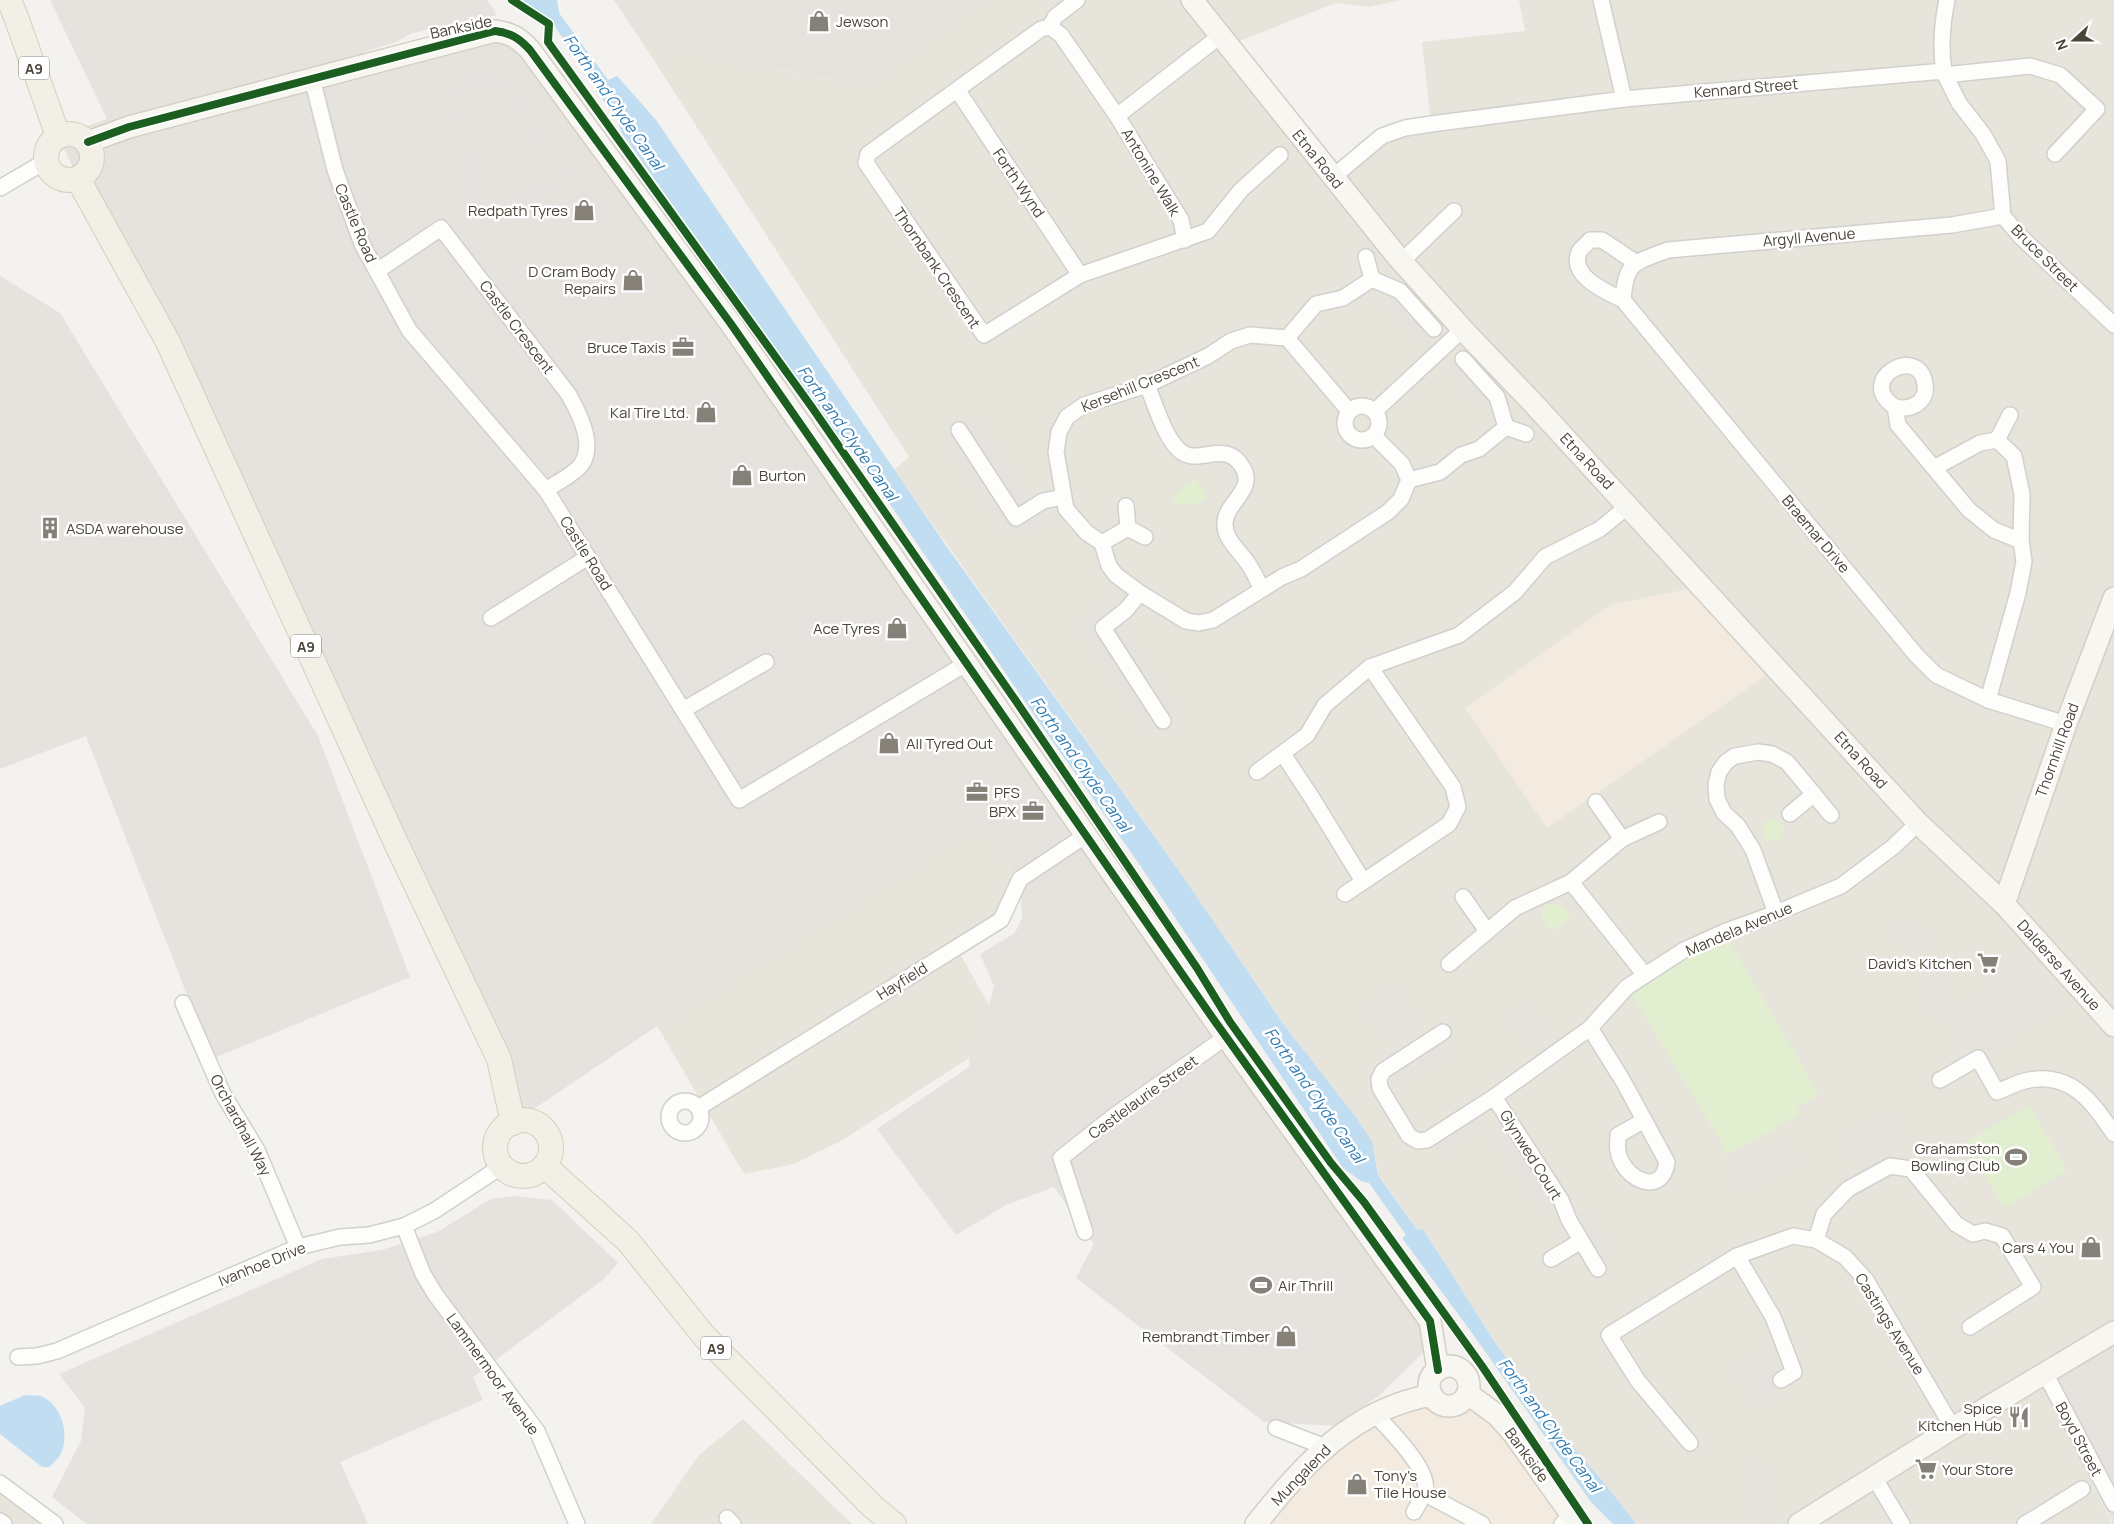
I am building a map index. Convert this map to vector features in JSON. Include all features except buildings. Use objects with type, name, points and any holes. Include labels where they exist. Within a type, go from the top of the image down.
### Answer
[{"type":"main road","name":"A9","points":[[9,0],[58,136]]},
{"type":"main road","points":[[74,134],[88,142],[92,150],[93,159],[90,168],[78,179],[62,179],[54,175],[46,162],[49,146],[58,136],[74,134]]},
{"type":"main road","name":"A9","points":[[78,179],[168,342],[392,834],[499,1059],[513,1122]]},
{"type":"main road","points":[[523,1120],[533,1122],[545,1132],[551,1146],[550,1157],[545,1166],[539,1171],[524,1176],[508,1172],[502,1166],[496,1152],[498,1137],[504,1128],[513,1122],[523,1120]]},
{"type":"main road","name":"A9","points":[[545,1166],[628,1241],[704,1336],[873,1507],[894,1524]]},
{"type":"street","points":[[1050,27],[1055,17],[1077,0]]},
{"type":"street","name":"Etna Road","points":[[1192,0],[1402,261],[1463,329],[1918,823],[2004,904]]},
{"type":"street","points":[[1601,0],[1624,98]]},
{"type":"street","name":"Bruce Street","points":[[1947,0],[1940,50],[1945,73],[1959,103],[1983,134],[1998,161],[2003,216],[2020,236],[2114,325]]},
{"type":"street","points":[[958,91],[1041,29],[1050,27],[1061,35],[1117,116]]},
{"type":"street","name":"Bankside","points":[[88,142],[129,127],[495,31],[509,33],[520,39],[731,324],[1226,1037],[1430,1321],[1438,1370]]},
{"type":"street","name":"Antonine Walk","points":[[1185,240],[1181,220],[1117,116],[1220,36]]},
{"type":"street","name":"Kennard Street","points":[[1333,177],[1382,136],[1406,128],[1624,98],[2030,66],[2060,75],[2098,109],[2055,154]]},
{"type":"street","name":"Castle Road","points":[[312,78],[335,170],[362,244],[409,330],[546,490],[739,800],[967,663]]},
{"type":"street","name":"Thornbank Crescent","points":[[958,91],[868,154],[866,163],[984,335],[1080,275]]},
{"type":"street","name":"Forth Wynd","points":[[958,91],[1080,275]]},
{"type":"street","points":[[1080,275],[1208,231],[1241,190],[1280,155]]},
{"type":"street","points":[[0,188],[46,162]]},
{"type":"street","points":[[1402,261],[1454,211]]},
{"type":"street","name":"Argyll Avenue","points":[[1635,262],[1668,250],[1952,225],[2003,216]]},
{"type":"street","name":"Castle Crescent","points":[[377,270],[441,228],[569,395],[583,420],[587,440],[578,469],[546,490]]},
{"type":"street","points":[[1590,240],[1602,240],[1635,262],[1625,278],[1623,300],[1593,286],[1579,267],[1579,253],[1590,240]]},
{"type":"street","points":[[1366,257],[1372,279]]},
{"type":"street","points":[[1372,279],[1400,291],[1434,328]]},
{"type":"street","points":[[1350,411],[1287,338],[1316,304],[1343,298],[1372,279]]},
{"type":"street","name":"Braemar Drive","points":[[1623,300],[1916,655],[1936,676],[1988,700],[2066,724]]},
{"type":"street","points":[[1375,411],[1463,329]]},
{"type":"street","name":"Kersehill Crescent","points":[[1102,543],[1087,533],[1066,509],[1056,452],[1059,432],[1067,417],[1084,405],[1147,385],[1208,356],[1231,341],[1250,335],[1287,338]]},
{"type":"street","points":[[1463,359],[1496,397],[1506,427]]},
{"type":"street","points":[[1147,385],[1171,440],[1179,451],[1201,455],[1223,453],[1235,457],[1244,470],[1246,480],[1243,491],[1226,516],[1226,531],[1230,541],[1247,562],[1262,588]]},
{"type":"street","points":[[1363,405],[1375,411],[1380,423],[1378,431],[1374,436],[1362,440],[1350,436],[1346,429],[1345,421],[1350,411],[1357,406],[1363,405]]},
{"type":"street","points":[[1895,407],[1898,425],[1975,515],[1994,530],[2021,541]]},
{"type":"street","points":[[1998,440],[2010,415]]},
{"type":"street","points":[[1506,427],[1526,434]]},
{"type":"street","points":[[1409,480],[1440,472],[1461,455],[1479,449],[1506,427]]},
{"type":"street","points":[[959,430],[1016,518],[1043,501],[1063,497]]},
{"type":"street","points":[[1128,528],[1102,543],[1110,566],[1116,575],[1140,593],[1186,621],[1199,623],[1213,620],[1262,588],[1301,568],[1388,512],[1401,498],[1409,480],[1402,464],[1374,436]]},
{"type":"street","points":[[1988,700],[2018,593],[2024,561],[2021,541],[2022,494],[2014,456],[1998,440]]},
{"type":"street","points":[[1934,468],[1980,443],[1998,440]]},
{"type":"street","points":[[1126,506],[1128,528]]},
{"type":"street","points":[[1257,772],[1307,735],[1325,705],[1370,667],[1459,635],[1516,592],[1545,557],[1600,529],[1628,506]]},
{"type":"street","points":[[1128,528],[1145,537]]},
{"type":"street","points":[[491,618],[588,557]]},
{"type":"street","points":[[1140,593],[1126,610],[1103,628],[1163,721]]},
{"type":"street","name":"Thornhill Road","points":[[2004,904],[2066,724],[2113,604]]},
{"type":"street","points":[[683,710],[766,662]]},
{"type":"street","points":[[1345,894],[1449,824],[1458,807],[1453,787],[1370,667]]},
{"type":"street","points":[[1776,913],[1753,850],[1738,826],[1724,813],[1717,799],[1716,784],[1719,772],[1726,762],[1735,756],[1758,752],[1772,754],[1787,762],[1831,815]]},
{"type":"street","points":[[1283,754],[1363,881]]},
{"type":"street","points":[[1790,814],[1814,794]]},
{"type":"street","points":[[1596,802],[1622,839]]},
{"type":"street","points":[[1449,964],[1515,908],[1570,882],[1622,839],[1659,822]]},
{"type":"street","name":"Mandela Avenue","points":[[1494,1097],[1590,1028],[1626,987],[1684,950],[1840,886],[1893,847],[1918,823]]},
{"type":"street","name":"Hayfield","points":[[698,1108],[1001,920],[1020,879],[1086,835]]},
{"type":"street","points":[[1570,882],[1645,975]]},
{"type":"street","points":[[1463,897],[1487,931]]},
{"type":"street","name":"Dalderse Avenue","points":[[2004,904],[2114,1026]]},
{"type":"street","name":"Orchardhall Way","points":[[183,1003],[223,1094],[257,1150],[298,1247]]},
{"type":"street","points":[[1590,1028],[1623,1081],[1643,1121]]},
{"type":"street","name":"Glynwed Court","points":[[1443,1032],[1383,1071],[1379,1079],[1380,1088],[1409,1136],[1418,1141],[1427,1140],[1494,1097],[1560,1200],[1569,1220],[1598,1268]]},
{"type":"street","name":"Castlelaurie Street","points":[[1085,1232],[1061,1158],[1114,1116],[1226,1037]]},
{"type":"street","points":[[1940,1080],[1978,1058],[1997,1092],[2028,1080],[2046,1078],[2064,1082],[2092,1102],[2114,1134]]},
{"type":"street","name":"Ivanhoe Drive","points":[[18,1358],[57,1351],[298,1247],[340,1237],[369,1234],[404,1226],[434,1212],[502,1166]]},
{"type":"street","points":[[1816,1240],[1824,1214],[1848,1189],[1890,1166],[1911,1169],[1956,1224],[1973,1234],[1985,1231],[2002,1236],[2033,1287],[1970,1327]]},
{"type":"street","name":"Lammermoor Avenue","points":[[404,1226],[423,1274],[438,1298],[537,1431],[577,1524]]},
{"type":"street","name":"Castings Avenue","points":[[1690,1443],[1603,1337],[1649,1312],[1737,1256],[1793,1236],[1816,1240],[1845,1257],[1866,1280],[1953,1428]]},
{"type":"street","points":[[1551,1259],[1581,1241]]},
{"type":"street","points":[[1737,1256],[1773,1317],[1794,1372],[1781,1380]]},
{"type":"street","points":[[1800,1524],[1953,1428],[2114,1332]]},
{"type":"street","points":[[1451,1366],[1461,1369],[1469,1381],[1468,1394],[1458,1404],[1452,1406],[1438,1403],[1432,1395],[1430,1382],[1438,1370],[1451,1366]]},
{"type":"street","name":"Boyd Street","points":[[2045,1373],[2114,1504]]},
{"type":"street","name":"Bankside","points":[[1468,1394],[1497,1415],[1513,1433],[1570,1522]]},
{"type":"street","name":"Mungalend","points":[[1256,1524],[1286,1487],[1325,1446],[1375,1414],[1406,1400],[1432,1395]]},
{"type":"street","points":[[1375,1414],[1414,1459],[1424,1475],[1426,1490],[1414,1512]]},
{"type":"street","points":[[1276,1428],[1325,1446]]},
{"type":"street","points":[[1874,1477],[1902,1524]]},
{"type":"street","points":[[0,1483],[55,1524]]},
{"type":"street","points":[[2029,1523],[2082,1489]]},
{"type":"street","points":[[1433,1498],[1482,1524]]},
{"type":"street","points":[[0,1522],[4,1524]]},
{"type":"shaded area","points":[[50,0],[487,0],[497,15],[439,30],[430,29],[410,34],[398,41],[362,53],[365,64],[495,31],[520,39],[1433,1343],[1381,1394],[1337,1426],[1264,1422],[1076,1278],[1094,1244],[1054,1187],[1006,1205],[956,1235],[877,1129],[969,1067],[969,1058],[989,1005],[994,986],[980,954],[1015,933],[1022,918],[1020,879],[979,822],[657,1026],[513,1123],[499,1059],[58,136],[107,119]]},
{"type":"shaded area","points":[[614,0],[977,0],[865,85],[644,45]]},
{"type":"shaded area","points":[[977,0],[1401,0],[1369,7],[1336,3],[1237,42],[1333,177],[1382,136],[1431,124],[1422,42],[1525,31],[1519,0],[2114,0],[2114,1332],[2061,1417],[2112,1524],[1636,1524],[1606,1485],[1555,1426],[1494,1341],[1423,1229],[1417,1230],[1378,1174],[1377,1165],[1356,1117],[1284,1025],[1182,875],[894,470],[909,457],[644,45],[864,85]]},
{"type":"shaded area","points":[[483,78],[485,87],[496,79],[565,172],[484,229],[469,208],[473,184],[448,87]]},
{"type":"shaded area","points":[[0,276],[60,313],[318,736],[410,977],[212,1059],[86,736],[0,769]]},
{"type":"shaded area","points":[[1400,291],[1435,335],[1426,343],[1388,302]]},
{"type":"shaded area","points":[[1457,357],[1497,397],[1485,408],[1447,366]]},
{"type":"shaded area","points":[[973,417],[1033,507],[1043,501],[1054,517],[1025,536],[1006,532],[943,437]]},
{"type":"shaded area","points":[[1238,461],[1246,479],[1225,488],[1218,469]]},
{"type":"shaded area","points":[[1702,586],[1768,674],[1547,828],[1465,708],[1610,605]]},
{"type":"shaded area","points":[[1117,596],[1135,625],[1125,632],[1178,714],[1150,732],[1085,635],[1087,615]]},
{"type":"shaded area","points":[[979,822],[1020,879],[1001,920],[956,947],[989,1005],[969,1058],[841,1141],[794,1164],[744,1174],[657,1026]]},
{"type":"shaded area","points":[[1911,920],[1928,948],[1915,957],[1897,928]]},
{"type":"shaded area","points":[[2023,959],[2067,1005],[2003,1039],[2006,1043],[1987,1054],[1977,1037],[1952,1051],[1969,1011]]},
{"type":"shaded area","points":[[1942,971],[1954,1015],[1937,1020],[1925,976]]},
{"type":"shaded area","points":[[1394,988],[1415,1020],[1388,1039],[1367,1008]]},
{"type":"shaded area","points":[[1529,1007],[1548,1035],[1533,1046],[1514,1017]]},
{"type":"shaded area","points":[[1443,1032],[1454,1049],[1423,1068],[1413,1052]]},
{"type":"shaded area","points":[[1393,1048],[1401,1059],[1405,1057],[1416,1074],[1400,1085],[1380,1056]]},
{"type":"shaded area","points":[[1472,1111],[1482,1126],[1441,1153],[1431,1138]]},
{"type":"shaded area","points":[[1886,1115],[1901,1142],[1868,1161],[1862,1150],[1853,1155],[1844,1139]]},
{"type":"shaded area","points":[[1508,1118],[1561,1200],[1545,1209],[1492,1130]]},
{"type":"shaded area","points":[[1781,1141],[1793,1161],[1745,1190],[1729,1163],[1756,1146],[1760,1154]]},
{"type":"shaded area","points":[[514,1196],[552,1200],[618,1263],[604,1279],[473,1377],[483,1400],[340,1462],[368,1524],[87,1524],[52,1497],[81,1441],[85,1408],[59,1374],[322,1259],[382,1250],[437,1232],[491,1199]]},
{"type":"shaded area","points":[[1584,1211],[1613,1257],[1598,1267],[1569,1220]]},
{"type":"shaded area","points":[[2114,1332],[2113,1524],[2061,1417],[2038,1378]]},
{"type":"shaded area","points":[[1763,1350],[1785,1387],[1757,1404],[1734,1367]]},
{"type":"shaded area","points":[[1468,1394],[1578,1524],[1256,1524],[1325,1447],[1432,1395]]},
{"type":"shaded area","points":[[743,1419],[852,1524],[651,1524],[699,1455]]},
{"type":"shaded area","points":[[1757,1463],[1765,1479],[1761,1490],[1776,1522],[1772,1524],[1762,1524],[1747,1493],[1755,1488],[1746,1469]]},
{"type":"shaded area","points":[[0,1483],[55,1524],[0,1524]]},
{"type":"green space","points":[[1196,479],[1207,498],[1196,504],[1175,504],[1172,498],[1187,483]]},
{"type":"green space","points":[[1773,819],[1783,826],[1784,830],[1777,840],[1773,841],[1763,834],[1762,830],[1769,820]]},
{"type":"green space","points":[[1555,904],[1564,906],[1571,917],[1556,930],[1550,930],[1542,918],[1544,905]]},
{"type":"green space","points":[[1724,932],[1819,1094],[1798,1107],[1797,1116],[1725,1156],[1720,1140],[1627,987]]},
{"type":"green space","name":"Grahamston Bowling Club","points":[[2029,1105],[2067,1170],[2004,1208],[1965,1143]]},
{"type":"water","name":"Forth and Clyde Canal","points":[[521,0],[557,0],[559,13],[608,80],[617,76],[656,120],[947,547],[1182,875],[1284,1025],[1356,1117],[1372,1142],[1378,1175],[1417,1230],[1423,1229],[1494,1341],[1555,1426],[1606,1485],[1636,1524],[1613,1524],[1591,1502],[1472,1333],[1402,1238],[1406,1235],[1369,1183],[1361,1181],[1343,1168],[1135,858],[1041,725],[855,453],[846,449],[621,132],[617,117],[595,91],[598,88],[592,79],[550,20]]},
{"type":"water","points":[[25,1395],[41,1396],[48,1400],[54,1405],[62,1419],[64,1444],[60,1455],[50,1467],[42,1467],[0,1434],[0,1406]]},
{"type":"cycle path","points":[[512,0],[549,24],[548,42],[811,406],[1018,704],[1197,968],[1230,1022],[1331,1163],[1364,1202],[1482,1366],[1588,1524]]},
{"type":"cycle path","points":[[88,142],[129,127],[495,31],[506,33],[522,42],[530,50],[731,324],[1214,1020],[1430,1321],[1438,1370]]},
{"type":"place","name":"Jewson","points":[[819,21]]},
{"type":"place","name":"Redpath Tyres","points":[[584,210]]},
{"type":"place","name":"D Cram Body Repairs","points":[[633,280]]},
{"type":"place","name":"Bruce Taxis","points":[[683,347]]},
{"type":"place","name":"Kal Tire Ltd.","points":[[706,412]]},
{"type":"place","name":"Burton","points":[[742,475]]},
{"type":"place","name":"ASDA warehouse","points":[[50,528]]},
{"type":"place","name":"Ace Tyres","points":[[897,628]]},
{"type":"place","name":"All Tyred Out","points":[[889,743]]},
{"type":"place","name":"PFS","points":[[977,792]]},
{"type":"place","name":"BPX","points":[[1033,811]]},
{"type":"place","name":"David's Kitchen","points":[[1988,963]]},
{"type":"place","name":"Grahamston Bowling Club","points":[[2016,1157]]},
{"type":"place","name":"Cars 4 You","points":[[2091,1247]]},
{"type":"place","name":"Air Thrill","points":[[1261,1285]]},
{"type":"place","name":"Rembrandt Timber","points":[[1286,1336]]},
{"type":"place","name":"Spice Kitchen Hub","points":[[2019,1417]]},
{"type":"place","name":"Your Store","points":[[1926,1469]]},
{"type":"place","name":"Tony's Tile House","points":[[1357,1484]]}]
